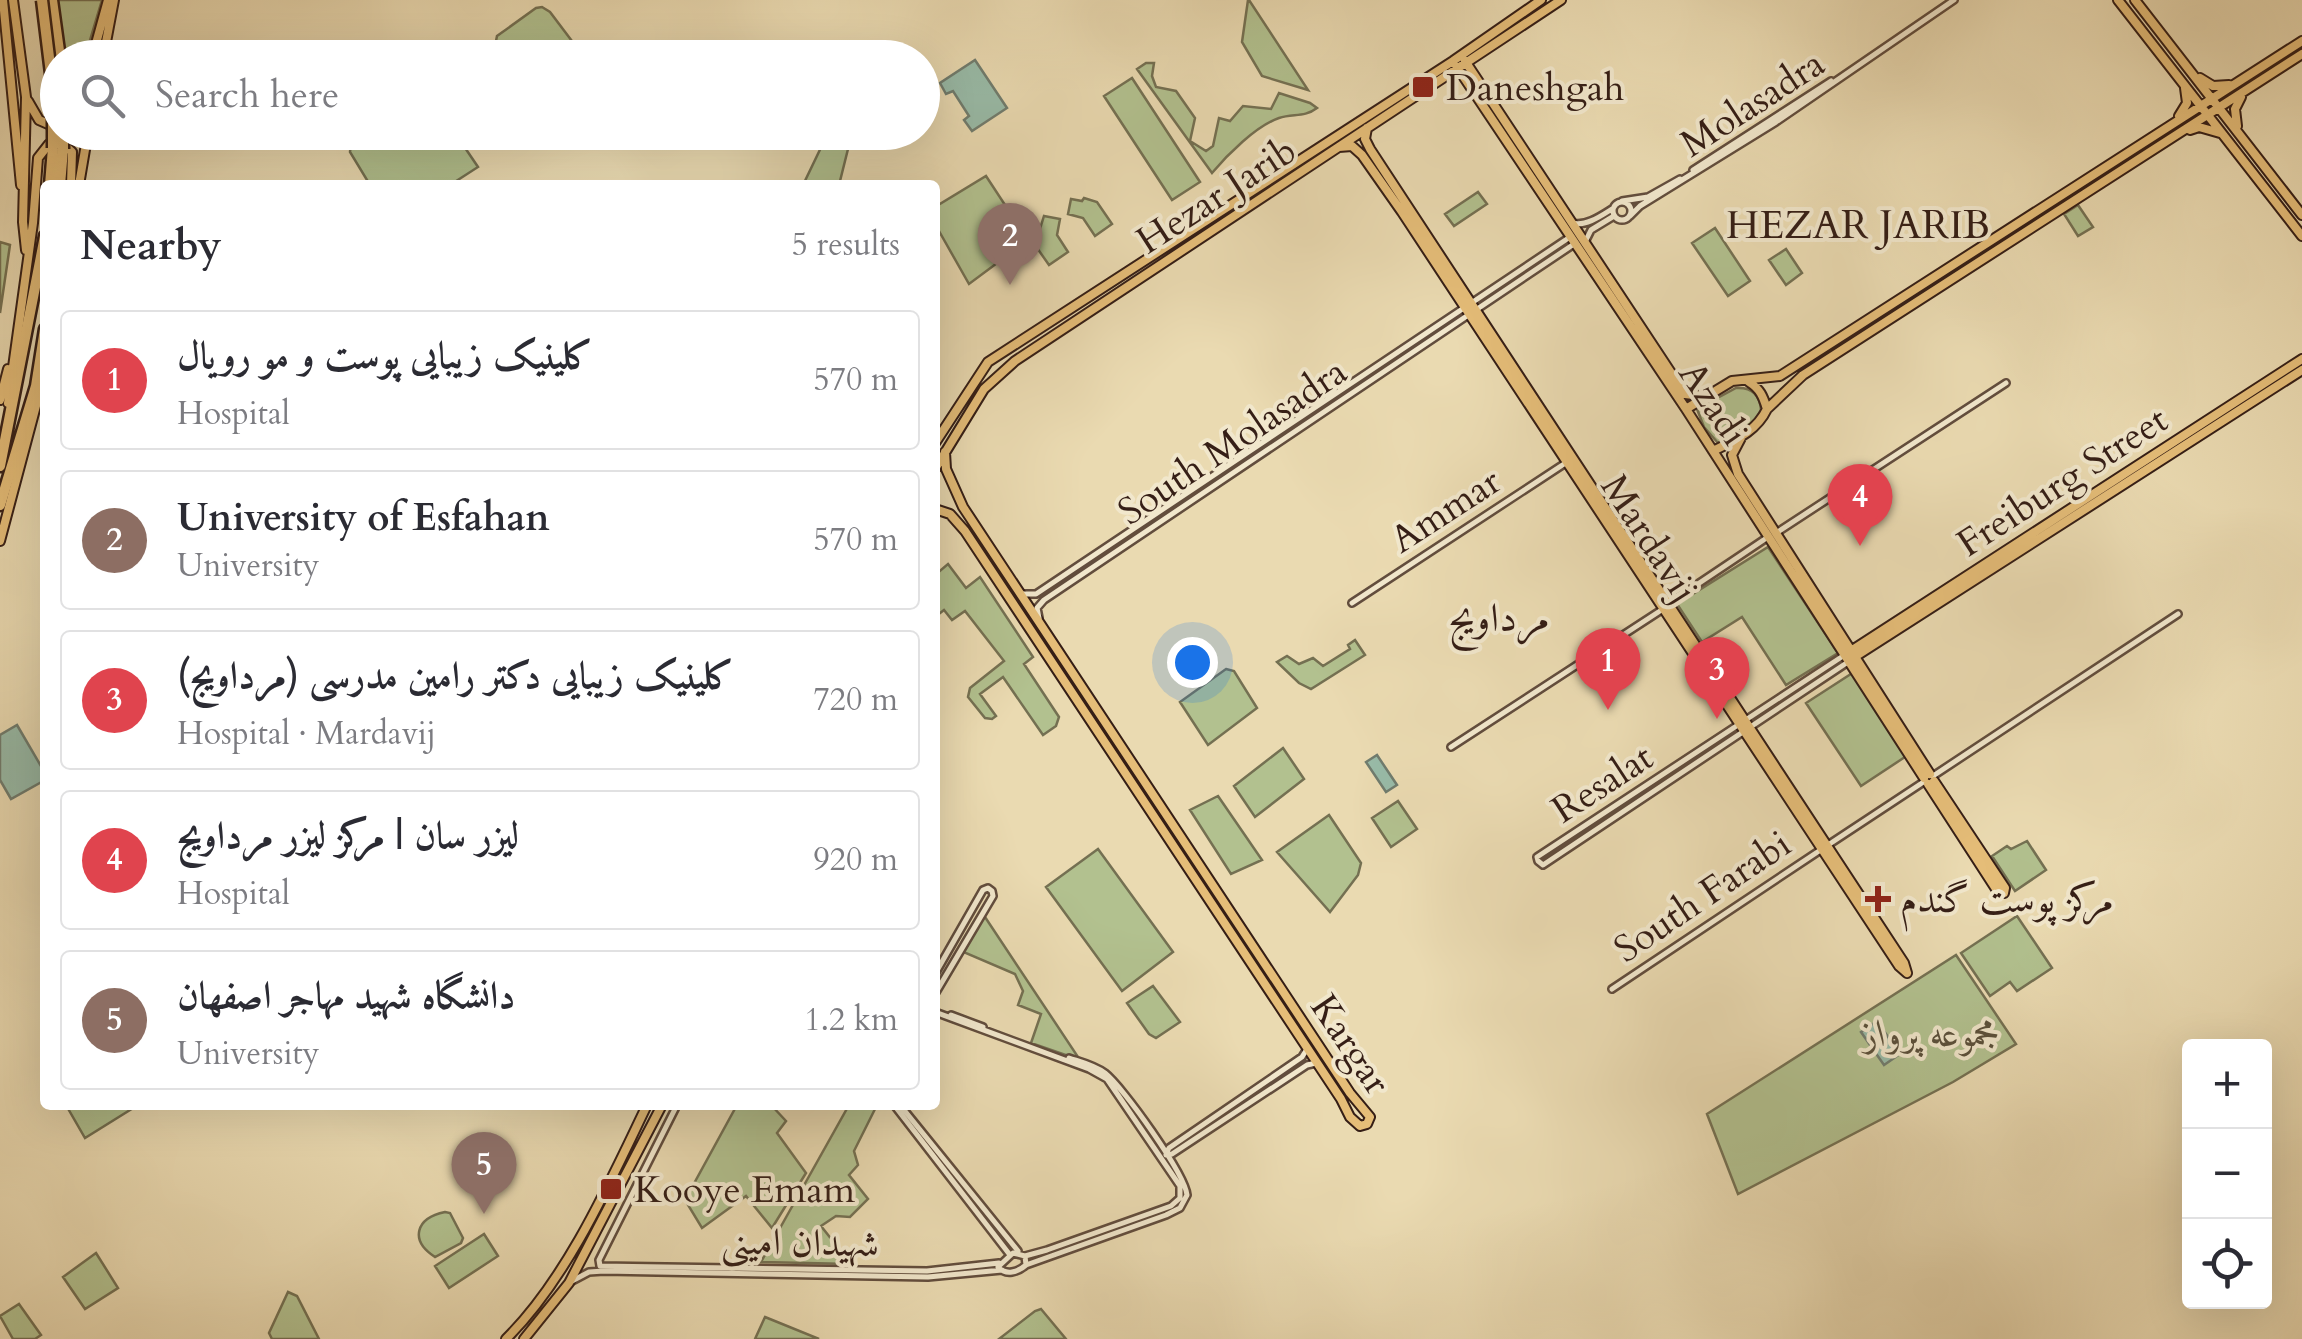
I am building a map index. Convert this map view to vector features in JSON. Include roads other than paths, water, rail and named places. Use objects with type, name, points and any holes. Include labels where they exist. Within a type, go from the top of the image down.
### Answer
[{"type":"highway","points":[[42,0],[47,40]]},
{"type":"highway","points":[[52,0],[58,40]]},
{"type":"highway","points":[[51,180],[58,150]]},
{"type":"highway","points":[[58,150],[60,180]]},
{"type":"highway","points":[[0,466],[40,262]]},
{"type":"highway","points":[[0,504],[40,361]]},
{"type":"main road","points":[[3,0],[27,264]]},
{"type":"main road","points":[[13,0],[26,97],[23,222]]},
{"type":"main road","points":[[15,15],[22,0]]},
{"type":"main road","points":[[98,40],[111,0]]},
{"type":"main road","points":[[105,40],[111,0]]},
{"type":"main road","name":"Hezar Jarib","points":[[940,460],[984,389],[1015,361],[1441,80],[1540,0]]},
{"type":"main road","name":"Hezar Jarib","points":[[940,436],[988,362],[1560,0]]},
{"type":"main road","points":[[2118,0],[2302,236]]},
{"type":"main road","points":[[2135,0],[2302,215]]},
{"type":"main road","points":[[1686,409],[1732,381],[1772,379],[1921,288],[2302,41]]},
{"type":"main road","points":[[1713,452],[1759,424],[1782,392],[1803,374],[2302,54]]},
{"type":"main road","points":[[2272,60],[2279,69]]},
{"type":"main road","name":"Azadi","points":[[1460,62],[1470,86],[1586,248],[1713,452],[1842,640],[1857,656],[1929,779],[2002,890]]},
{"type":"main road","name":"Azadi","points":[[1460,62],[1572,240],[1685,394],[1706,396]]},
{"type":"main road","points":[[2186,66],[2213,86],[2242,80]]},
{"type":"main road","points":[[2172,124],[2188,95],[2178,76]]},
{"type":"main road","points":[[1441,80],[1458,80],[1470,86]]},
{"type":"main road","points":[[2247,143],[2234,118],[2238,101],[2248,89]]},
{"type":"main road","points":[[26,97],[40,122]]},
{"type":"main road","points":[[2177,135],[2199,127],[2224,134]]},
{"type":"main road","name":"Mardavij","points":[[1367,128],[1370,149],[1406,210],[1567,462],[1665,606]]},
{"type":"main road","name":"Mardavij","points":[[1339,147],[1352,146],[1362,155],[1406,210]]},
{"type":"main road","points":[[7,436],[42,150]]},
{"type":"main road","points":[[69,150],[75,180]]},
{"type":"main road","points":[[76,180],[84,150]]},
{"type":"main road","name":"Mardavij","points":[[1470,310],[1825,847],[1899,966],[1905,968]]},
{"type":"main road","points":[[0,400],[14,356]]},
{"type":"main road","name":"Freiburg Street","points":[[2175,446],[2302,360]]},
{"type":"main road","name":"Freiburg Street","points":[[1857,656],[2162,454],[2302,370]]},
{"type":"main road","points":[[1772,379],[1772,392],[1782,392]]},
{"type":"main road","points":[[1749,382],[1762,394],[1768,408]]},
{"type":"main road","points":[[0,541],[40,391]]},
{"type":"main road","name":"Azadi","points":[[1742,436],[1734,448],[1734,465],[1772,535]]},
{"type":"main road","name":"Kargar","points":[[940,511],[958,522],[986,562],[1356,1124],[1367,1124],[1370,1118],[995,557],[952,487],[944,452]]},
{"type":"main road","points":[[986,562],[995,557]]},
{"type":"main road","points":[[1036,639],[1064,674],[1068,668]]},
{"type":"main road","points":[[1838,664],[1842,640]]},
{"type":"main road","points":[[1838,664],[1857,656]]},
{"type":"main road","points":[[1072,693],[1076,687],[1098,712]]},
{"type":"main road","points":[[506,1339],[536,1309],[564,1266],[645,1110]]},
{"type":"main road","points":[[524,1339],[569,1283],[659,1110]]},
{"type":"main road","points":[[636,1129],[640,1136],[646,1136]]},
{"type":"main road","points":[[627,1145],[635,1146],[639,1152]]},
{"type":"street","name":"Molasadra","points":[[1630,216],[1951,0]]},
{"type":"street","name":"Molasadra","points":[[1622,201],[1639,200],[1658,192],[1751,135]]},
{"type":"street","points":[[1564,215],[1579,225],[1622,201],[1631,207],[1630,216],[1622,220],[1614,215]]},
{"type":"street","points":[[1614,207],[1614,215]]},
{"type":"street","points":[[1586,248],[1587,233],[1614,215]]},
{"type":"street","points":[[1470,310],[1572,240]]},
{"type":"street","name":"South Molasadra","points":[[1038,593],[1470,310]]},
{"type":"street","name":"South Molasadra","points":[[1044,600],[1470,310]]},
{"type":"street","points":[[1451,748],[2006,383]]},
{"type":"street","name":"Ammar","points":[[1352,603],[1567,462]]},
{"type":"street","points":[[1143,522],[1148,531]]},
{"type":"street","points":[[1016,590],[1028,596],[1038,593],[1038,598],[1044,600],[1037,608],[1040,626]]},
{"type":"street","name":"South Farabi","points":[[1612,988],[2178,614]]},
{"type":"street","name":"Resalat","points":[[1744,726],[1543,866],[1537,857],[1838,664],[1857,656]]},
{"type":"street","points":[[940,965],[983,890],[988,888],[993,896],[940,986]]},
{"type":"street","points":[[940,1012],[1099,1069],[1126,1096],[1182,1193],[1176,1203],[1023,1255],[1010,1255],[1000,1266]]},
{"type":"street","points":[[1164,1156],[1169,1148],[1307,1050]]},
{"type":"street","points":[[1164,1156],[1316,1062]]},
{"type":"street","points":[[1272,1078],[1277,1085]]},
{"type":"street","points":[[569,1283],[602,1268],[599,1260],[674,1110]]},
{"type":"street","points":[[901,1110],[1010,1255]]},
{"type":"street","points":[[905,1116],[1023,1255],[1026,1265]]},
{"type":"street","name":"شهیدان امینی","points":[[602,1268],[779,1272],[927,1271],[1000,1266],[1011,1272],[1180,1208],[1186,1200],[1186,1187],[1164,1156]]},
{"type":"place","name":"Daneshgah","points":[[1423,87]]},
{"type":"place","name":"University of Esfahan","points":[[1010,285]]},
{"type":"place","name":"لیزر سان | مرکز لیزر مرداویج","points":[[1860,546]]},
{"type":"place","name":"کلینیک زیبایی پوست و مو رویال","points":[[1608,710]]},
{"type":"place","name":"کلینیک زیبایی دکتر رامین مدرسی (مرداویج)","points":[[1717,719]]},
{"type":"place","name":"مرکز پوست گندم","points":[[1878,899]]},
{"type":"place","name":"Kooye Emam","points":[[611,1189]]},
{"type":"place","name":"دانشگاه شهید مهاجر اصفهان","points":[[484,1214]]},
{"type":"district","name":"HEZAR JARIB","points":[[1858,224]]},
{"type":"district","name":"مرداویج","points":[[1499,617]]},
{"type":"park label","name":"مجموعه پرواز","points":[[1932,1033]]}]
